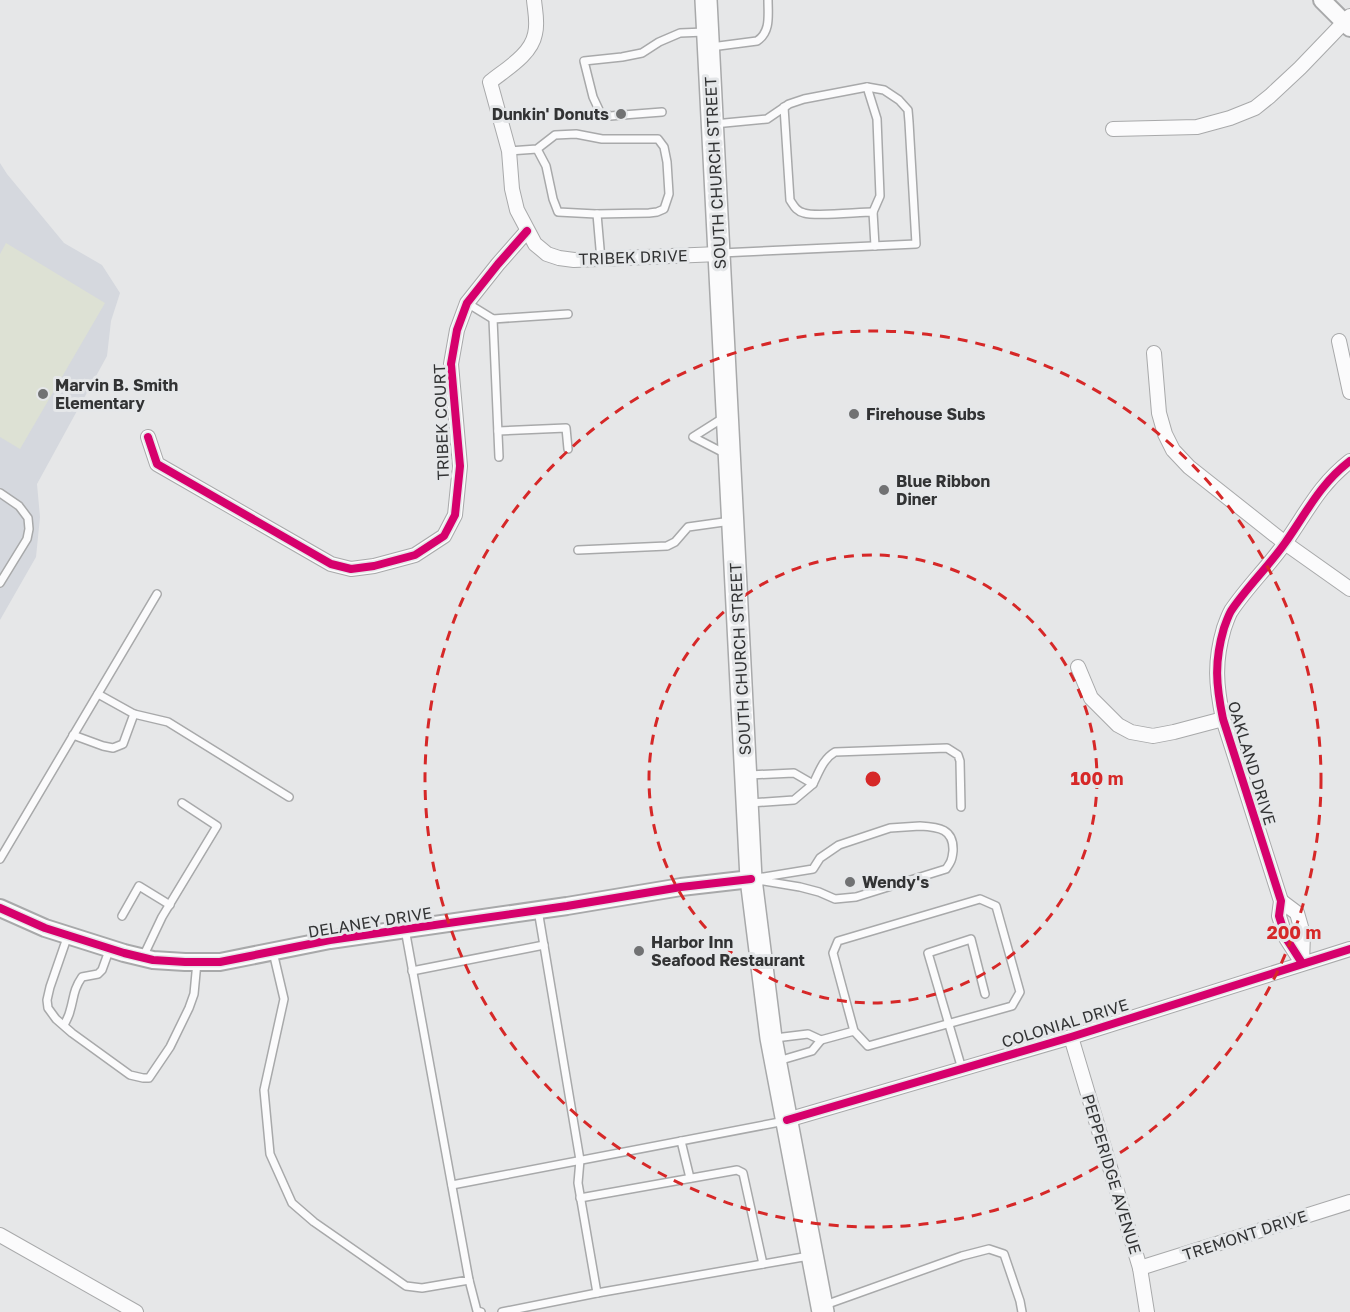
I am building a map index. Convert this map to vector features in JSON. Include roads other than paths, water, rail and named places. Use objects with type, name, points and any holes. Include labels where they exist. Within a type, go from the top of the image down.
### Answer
[{"type":"main road","name":"SOUTH CHURCH STREET","points":[[706,0],[751,879],[771,1038],[823,1309]]},
{"type":"street","name":"TRIBEK DRIVE","points":[[534,0],[536,32],[533,42],[524,54],[490,82],[509,151],[512,189],[517,210],[535,244],[548,254],[574,260],[719,254]]},
{"type":"street","points":[[1113,129],[1197,127],[1255,108],[1348,22],[1322,0]]},
{"type":"street","name":"TRIBEK COURT","points":[[148,437],[157,464],[331,564],[351,569],[374,566],[415,555],[444,536],[454,515],[460,466],[451,364],[457,330],[467,303],[527,231]]},
{"type":"street","points":[[1339,341],[1350,392]]},
{"type":"street","points":[[1154,353],[1159,413],[1165,434],[1173,450],[1189,467],[1285,543],[1350,589]]},
{"type":"street","name":"OAKLAND DRIVE","points":[[1302,963],[1286,938],[1279,916],[1281,901],[1223,719],[1218,695],[1219,646],[1229,614],[1285,543],[1321,488],[1350,461]]},
{"type":"street","points":[[1078,667],[1091,698],[1118,725],[1131,732],[1153,736],[1223,719]]},
{"type":"street","name":"DELANEY DRIVE","points":[[0,908],[45,928],[153,960],[220,962],[330,940],[681,887],[751,879]]},
{"type":"street","name":"COLONIAL DRIVE","points":[[788,1120],[1071,1037],[1350,949]]},
{"type":"street","name":"PEPPERIDGE AVENUE","points":[[1071,1037],[1140,1268],[1147,1312]]},
{"type":"street","name":"TREMONT DRIVE","points":[[1140,1268],[1350,1202]]},
{"type":"street","points":[[0,1235],[136,1312]]},
{"type":"lane","points":[[662,112],[610,116],[600,112],[593,97],[585,61],[642,53],[659,42],[680,33],[708,40],[757,41],[767,31],[768,0]]},
{"type":"lane","points":[[712,124],[767,119],[789,104],[804,99],[867,87],[884,90],[908,110],[916,244],[719,254]]},
{"type":"lane","points":[[867,87],[877,119],[880,195],[873,212],[875,246]]},
{"type":"lane","points":[[784,107],[790,200],[795,209],[804,214],[873,212]]},
{"type":"lane","points":[[509,151],[537,148],[555,135],[576,134],[602,139],[658,140],[664,147],[667,162],[669,194],[664,209],[649,213],[558,212],[546,166],[537,148]]},
{"type":"lane","points":[[597,214],[601,260]]},
{"type":"lane","points":[[467,303],[493,319],[568,314]]},
{"type":"lane","points":[[493,319],[499,457]]},
{"type":"lane","points":[[728,415],[693,437],[730,455]]},
{"type":"lane","points":[[498,431],[566,428],[568,449]]},
{"type":"lane","points":[[0,493],[19,506],[28,518],[29,529],[27,539],[0,583]]},
{"type":"lane","points":[[578,550],[667,546],[675,542],[688,527],[734,521]]},
{"type":"lane","points":[[0,859],[157,594]]},
{"type":"lane","points":[[98,694],[134,714],[168,723],[289,797]]},
{"type":"lane","points":[[73,735],[103,747],[113,748],[123,744],[134,714]]},
{"type":"lane","points":[[747,803],[794,800],[813,784],[824,761],[835,752],[947,748],[958,754],[960,761],[961,807]]},
{"type":"lane","points":[[746,775],[794,773],[813,784]]},
{"type":"lane","points":[[143,957],[170,905],[217,826],[182,803]]},
{"type":"lane","points":[[938,827],[948,833],[953,841],[952,861],[946,869],[856,897],[835,899],[800,887],[751,879],[813,869],[820,858],[839,846],[890,828],[938,827]]},
{"type":"lane","points":[[122,916],[139,886],[170,905]]},
{"type":"lane","points":[[980,898],[996,906],[1020,992],[1012,1006],[868,1046],[854,1031],[833,953],[838,941],[980,898]]},
{"type":"lane","points":[[538,910],[580,1160],[578,1183],[597,1293]]},
{"type":"lane","points":[[405,929],[470,1280],[477,1311],[481,1312]]},
{"type":"lane","points":[[68,935],[47,1000],[48,1008],[63,1025],[130,1075],[143,1078],[149,1078],[170,1047],[189,1008],[194,993],[197,962]]},
{"type":"lane","points":[[962,1069],[928,953],[971,939],[985,994]]},
{"type":"lane","points":[[412,971],[544,945]]},
{"type":"lane","points":[[63,1025],[70,1012],[72,997],[77,985],[82,977],[98,974],[110,948]]},
{"type":"lane","points":[[273,952],[284,999],[264,1090],[270,1154],[292,1203],[314,1222],[406,1286],[422,1288],[470,1280]]},
{"type":"lane","points":[[775,1061],[812,1051],[820,1040],[854,1031]]},
{"type":"lane","points":[[771,1038],[808,1034],[820,1040]]},
{"type":"lane","points":[[452,1185],[788,1120]]},
{"type":"lane","points":[[681,1141],[690,1178]]},
{"type":"lane","points":[[580,1198],[737,1170],[743,1173],[763,1264]]},
{"type":"lane","points":[[823,1309],[962,1256],[989,1249],[1004,1254],[1022,1312]]},
{"type":"lane","points":[[502,1312],[813,1255]]},
{"type":"place","name":"Dunkin' Donuts","points":[[621,114]]},
{"type":"place","name":"Marvin B. Smith Elementary","points":[[43,394]]},
{"type":"place","name":"Firehouse Subs","points":[[854,414]]},
{"type":"place","name":"Blue Ribbon Diner","points":[[884,490]]},
{"type":"place","name":"Wendy's","points":[[850,882]]},
{"type":"place","name":"Harbor Inn Seafood Restaurant","points":[[639,951]]}]
